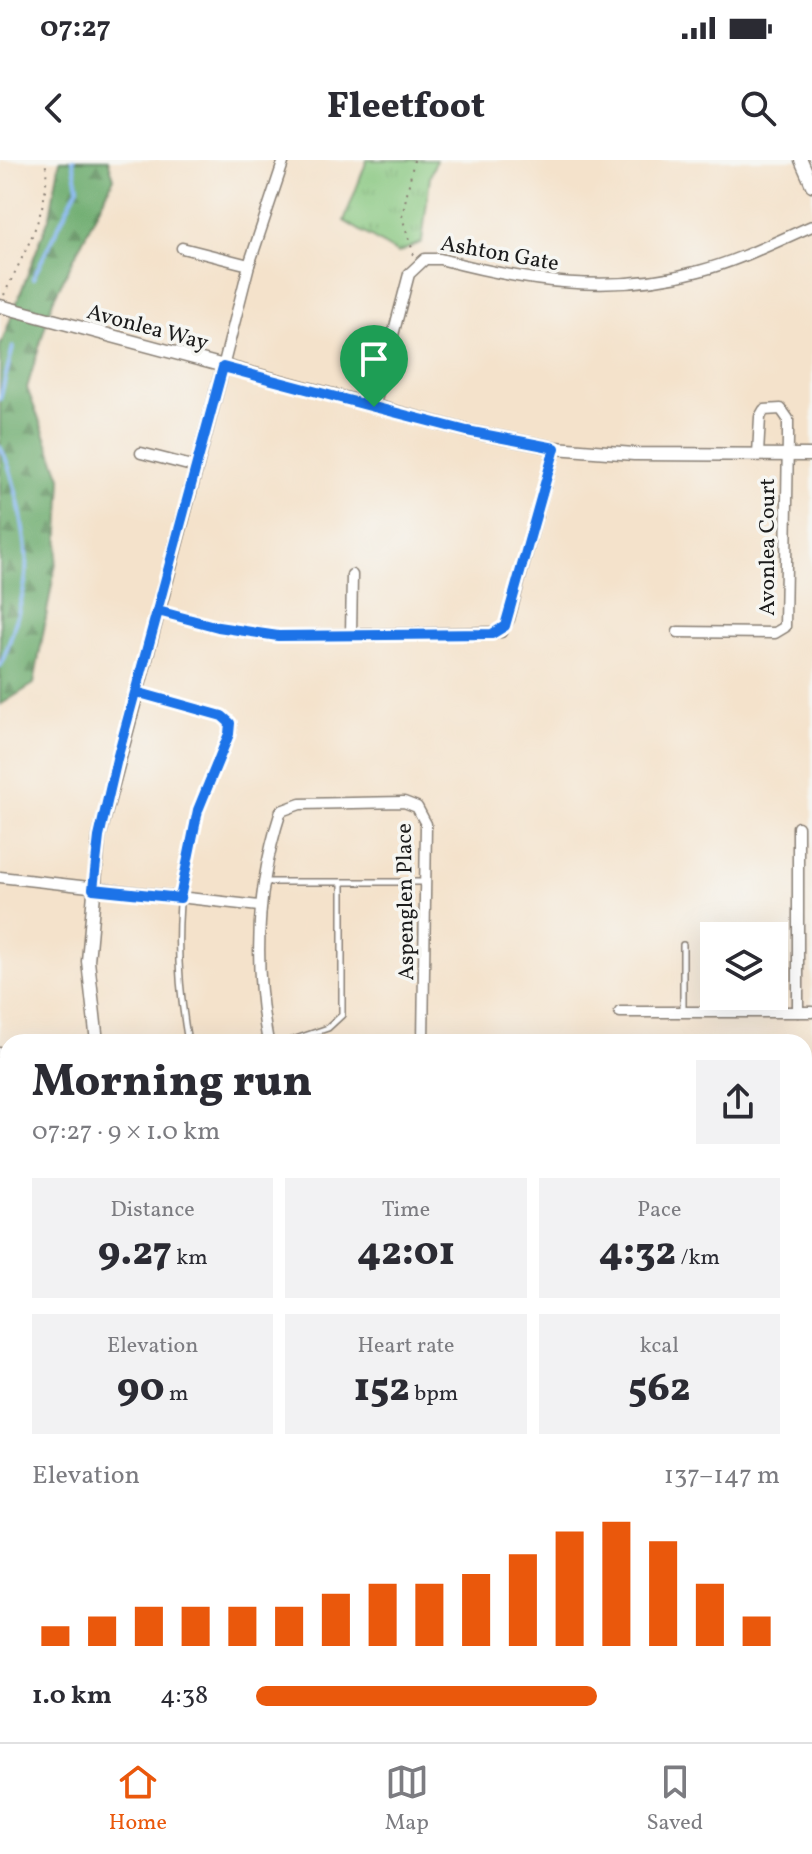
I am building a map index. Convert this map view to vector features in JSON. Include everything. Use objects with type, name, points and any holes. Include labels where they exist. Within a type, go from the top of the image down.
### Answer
[{"type":"street","points":[[96,1034],[88,961],[99,837],[249,265],[284,160]]},
{"type":"street","points":[[801,160],[812,185]]},
{"type":"street","name":"Ashton Gate","points":[[374,407],[409,274],[418,264],[440,259],[532,281],[609,285],[698,272],[812,226]]},
{"type":"street","points":[[182,248],[249,265]]},
{"type":"street","name":"Avonlea Way","points":[[0,304],[374,407],[467,431],[555,448],[634,454],[812,455]]},
{"type":"street","points":[[758,454],[760,417],[764,410],[774,407],[781,409],[788,419],[786,454]]},
{"type":"street","points":[[158,611],[249,632],[351,635],[501,632],[509,619],[555,448]]},
{"type":"street","points":[[141,453],[196,467]]},
{"type":"street","name":"Avonlea Court","points":[[678,632],[775,633],[785,627],[786,454]]},
{"type":"street","points":[[351,635],[352,575]]},
{"type":"street","name":"Aspenglen Place","points":[[267,1034],[259,984],[259,906],[277,824],[285,807],[389,802],[410,804],[424,819],[423,1034]]},
{"type":"street","points":[[798,827],[798,1012]]},
{"type":"street","points":[[0,877],[259,906]]},
{"type":"street","points":[[620,1012],[812,1012]]},
{"type":"lane","points":[[136,692],[222,716],[230,723],[192,831],[180,898],[178,970],[187,1034]]},
{"type":"lane","points":[[264,882],[426,882]]},
{"type":"lane","points":[[310,1034],[328,1028],[342,1015],[342,882]]},
{"type":"lane","points":[[683,945],[683,1012]]},
{"type":"path","points":[[0,304],[36,225],[43,199],[45,160]]},
{"type":"path","points":[[414,160],[402,217],[418,264]]},
{"type":"green space","points":[[60,160],[108,160],[114,178],[53,300],[27,388],[62,480],[58,551],[34,684],[0,705],[0,347],[50,215]]},
{"type":"green space","points":[[367,160],[436,160],[430,177],[422,242],[398,253],[344,221]]},
{"type":"waterway","points":[[33,278],[78,187],[73,160]]},
{"type":"waterway","points":[[0,399],[13,347]]},
{"type":"waterway","points":[[0,447],[16,491],[26,562],[19,609],[0,666]]},
{"type":"route","points":[[223,367],[374,407],[467,431],[555,448],[505,626],[501,632],[492,634],[278,636],[218,627],[158,611],[136,692],[222,716],[230,723],[229,734],[198,810],[180,898],[93,889],[99,837],[117,759],[223,367]]}]
